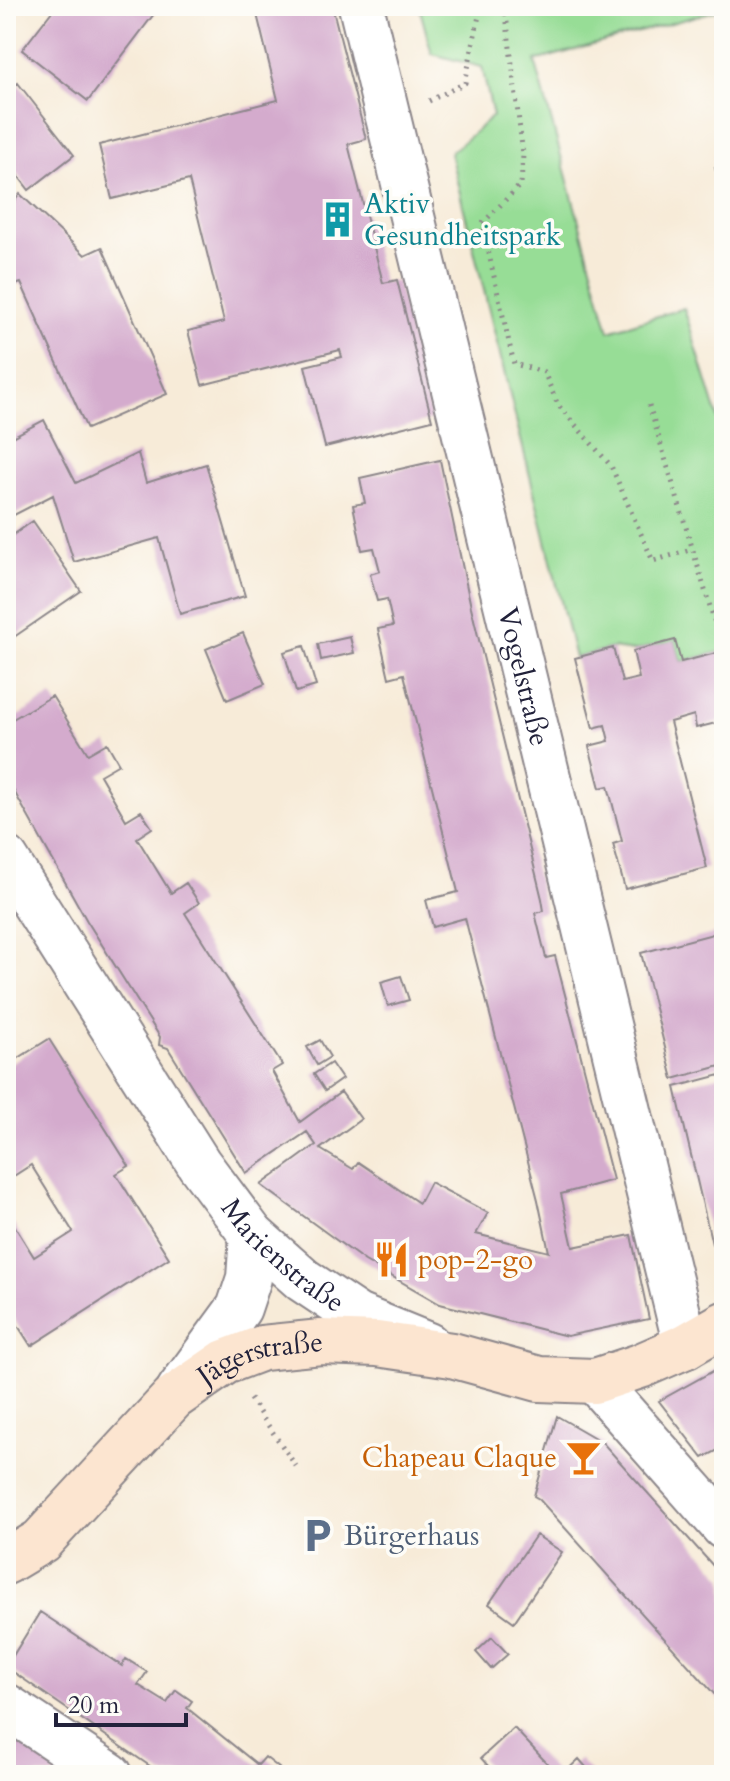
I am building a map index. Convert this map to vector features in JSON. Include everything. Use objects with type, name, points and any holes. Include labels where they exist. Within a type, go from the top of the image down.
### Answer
[{"type":"street","name":"Vogelstraße","points":[[361,6],[686,1346]]},
{"type":"street","name":"Marienstraße","points":[[6,859],[199,1164],[252,1235],[303,1280],[357,1316],[452,1355],[539,1379],[595,1381],[686,1346],[724,1324]]},
{"type":"street","name":"Jägerstraße","points":[[6,1562],[41,1541],[173,1398],[239,1308],[249,1278],[252,1235]]},
{"type":"street","name":"Jägerstraße","points":[[173,1398],[225,1362],[262,1348],[321,1342],[377,1344],[452,1355]]},
{"type":"street","points":[[595,1381],[724,1527]]},
{"type":"street","points":[[6,1706],[110,1775]]},
{"type":"path","points":[[465,83],[481,6]]},
{"type":"path","points":[[505,6],[523,155],[521,184],[482,224],[514,364],[544,372],[558,405],[611,466],[653,561],[693,549]]},
{"type":"path","points":[[649,405],[718,633],[724,632]]},
{"type":"path","points":[[225,1362],[296,1466]]},
{"type":"green space","points":[[419,6],[717,6],[718,10],[535,61],[609,331],[684,308],[724,438],[724,651],[681,662],[675,641],[633,651],[613,648],[575,658],[450,153],[493,116],[482,67],[432,54]]},
{"type":"building","points":[[56,6],[160,6],[88,101],[22,50]]},
{"type":"building","points":[[255,6],[332,6],[366,139],[348,144],[383,283],[397,280],[432,420],[325,447],[305,366],[342,357],[340,350],[202,385],[188,331],[224,322],[189,180],[112,199],[99,145],[278,100]]},
{"type":"building","points":[[18,83],[74,155],[29,190],[6,160],[6,92]]},
{"type":"building","points":[[724,166],[724,198],[723,198],[715,168]]},
{"type":"building","points":[[20,194],[85,255],[102,247],[167,394],[87,429],[21,283],[6,285],[6,212]]},
{"type":"building","points":[[44,420],[76,483],[138,453],[146,483],[206,464],[245,596],[180,614],[159,538],[74,562],[53,495],[6,519],[6,440]]},
{"type":"building","points":[[440,460],[471,607],[542,899],[544,911],[535,913],[546,958],[555,956],[613,1180],[561,1194],[573,1247],[631,1235],[649,1319],[567,1336],[440,1304],[365,1261],[261,1185],[316,1145],[307,1132],[246,1173],[168,1048],[159,1045],[160,1037],[87,921],[6,777],[6,723],[52,696],[88,754],[107,743],[119,764],[100,775],[126,820],[141,811],[152,828],[137,838],[171,893],[186,883],[199,903],[185,913],[282,1065],[272,1071],[300,1122],[341,1092],[361,1119],[320,1149],[353,1169],[358,1162],[419,1203],[430,1182],[488,1213],[476,1234],[549,1252],[465,918],[433,927],[426,900],[458,892],[404,674],[389,678],[378,629],[393,626],[387,599],[377,601],[370,574],[380,571],[374,548],[362,550],[353,505],[365,503],[360,478]]},
{"type":"building","points":[[33,521],[81,591],[14,637],[6,628],[6,540]]},
{"type":"building","points":[[243,633],[265,684],[227,700],[206,649]]},
{"type":"building","points":[[350,637],[354,653],[321,660],[318,644]]},
{"type":"building","points":[[675,640],[681,662],[724,651],[724,721],[696,728],[694,715],[670,722],[707,868],[625,889],[613,844],[622,841],[608,786],[600,788],[589,746],[609,741],[605,725],[593,728],[575,658],[613,648],[622,682],[639,678],[633,651]]},
{"type":"building","points":[[304,646],[316,686],[296,692],[284,652]]},
{"type":"building","points":[[724,931],[724,1065],[673,1079],[641,953]]},
{"type":"building","points":[[401,976],[409,1000],[388,1006],[381,982]]},
{"type":"building","points":[[49,1039],[129,1166],[116,1174],[169,1258],[31,1346],[6,1307],[6,1212],[34,1257],[73,1232],[31,1165],[6,1181],[6,1066]]},
{"type":"building","points":[[320,1040],[330,1057],[317,1065],[307,1047]]},
{"type":"building","points":[[331,1063],[342,1079],[325,1091],[314,1074]]},
{"type":"building","points":[[724,1074],[724,1249],[712,1244],[675,1087]]},
{"type":"building","points":[[724,1365],[724,1447],[703,1458],[659,1401]]},
{"type":"building","points":[[557,1416],[602,1442],[724,1578],[724,1705],[534,1496]]},
{"type":"building","points":[[536,1535],[562,1552],[514,1622],[489,1604]]},
{"type":"building","points":[[40,1612],[122,1666],[126,1659],[147,1672],[138,1685],[167,1703],[176,1690],[192,1701],[187,1708],[258,1765],[265,1757],[279,1768],[272,1775],[163,1775],[6,1667]]},
{"type":"building","points":[[492,1637],[508,1654],[491,1669],[476,1652]]},
{"type":"building","points":[[514,1728],[558,1775],[496,1775],[481,1758]]},
{"type":"building","points":[[6,1734],[37,1753],[70,1775],[6,1775]]},
{"type":"building","points":[[579,1759],[593,1775],[562,1775]]},
{"type":"place","name":"Aktiv Gesundheitspark","points":[[338,220]]},
{"type":"place","name":"pop-2-go","points":[[392,1260]]},
{"type":"place","name":"Chapeau Claque","points":[[583,1458]]},
{"type":"place","name":"Bürgerhaus","points":[[318,1536]]}]
